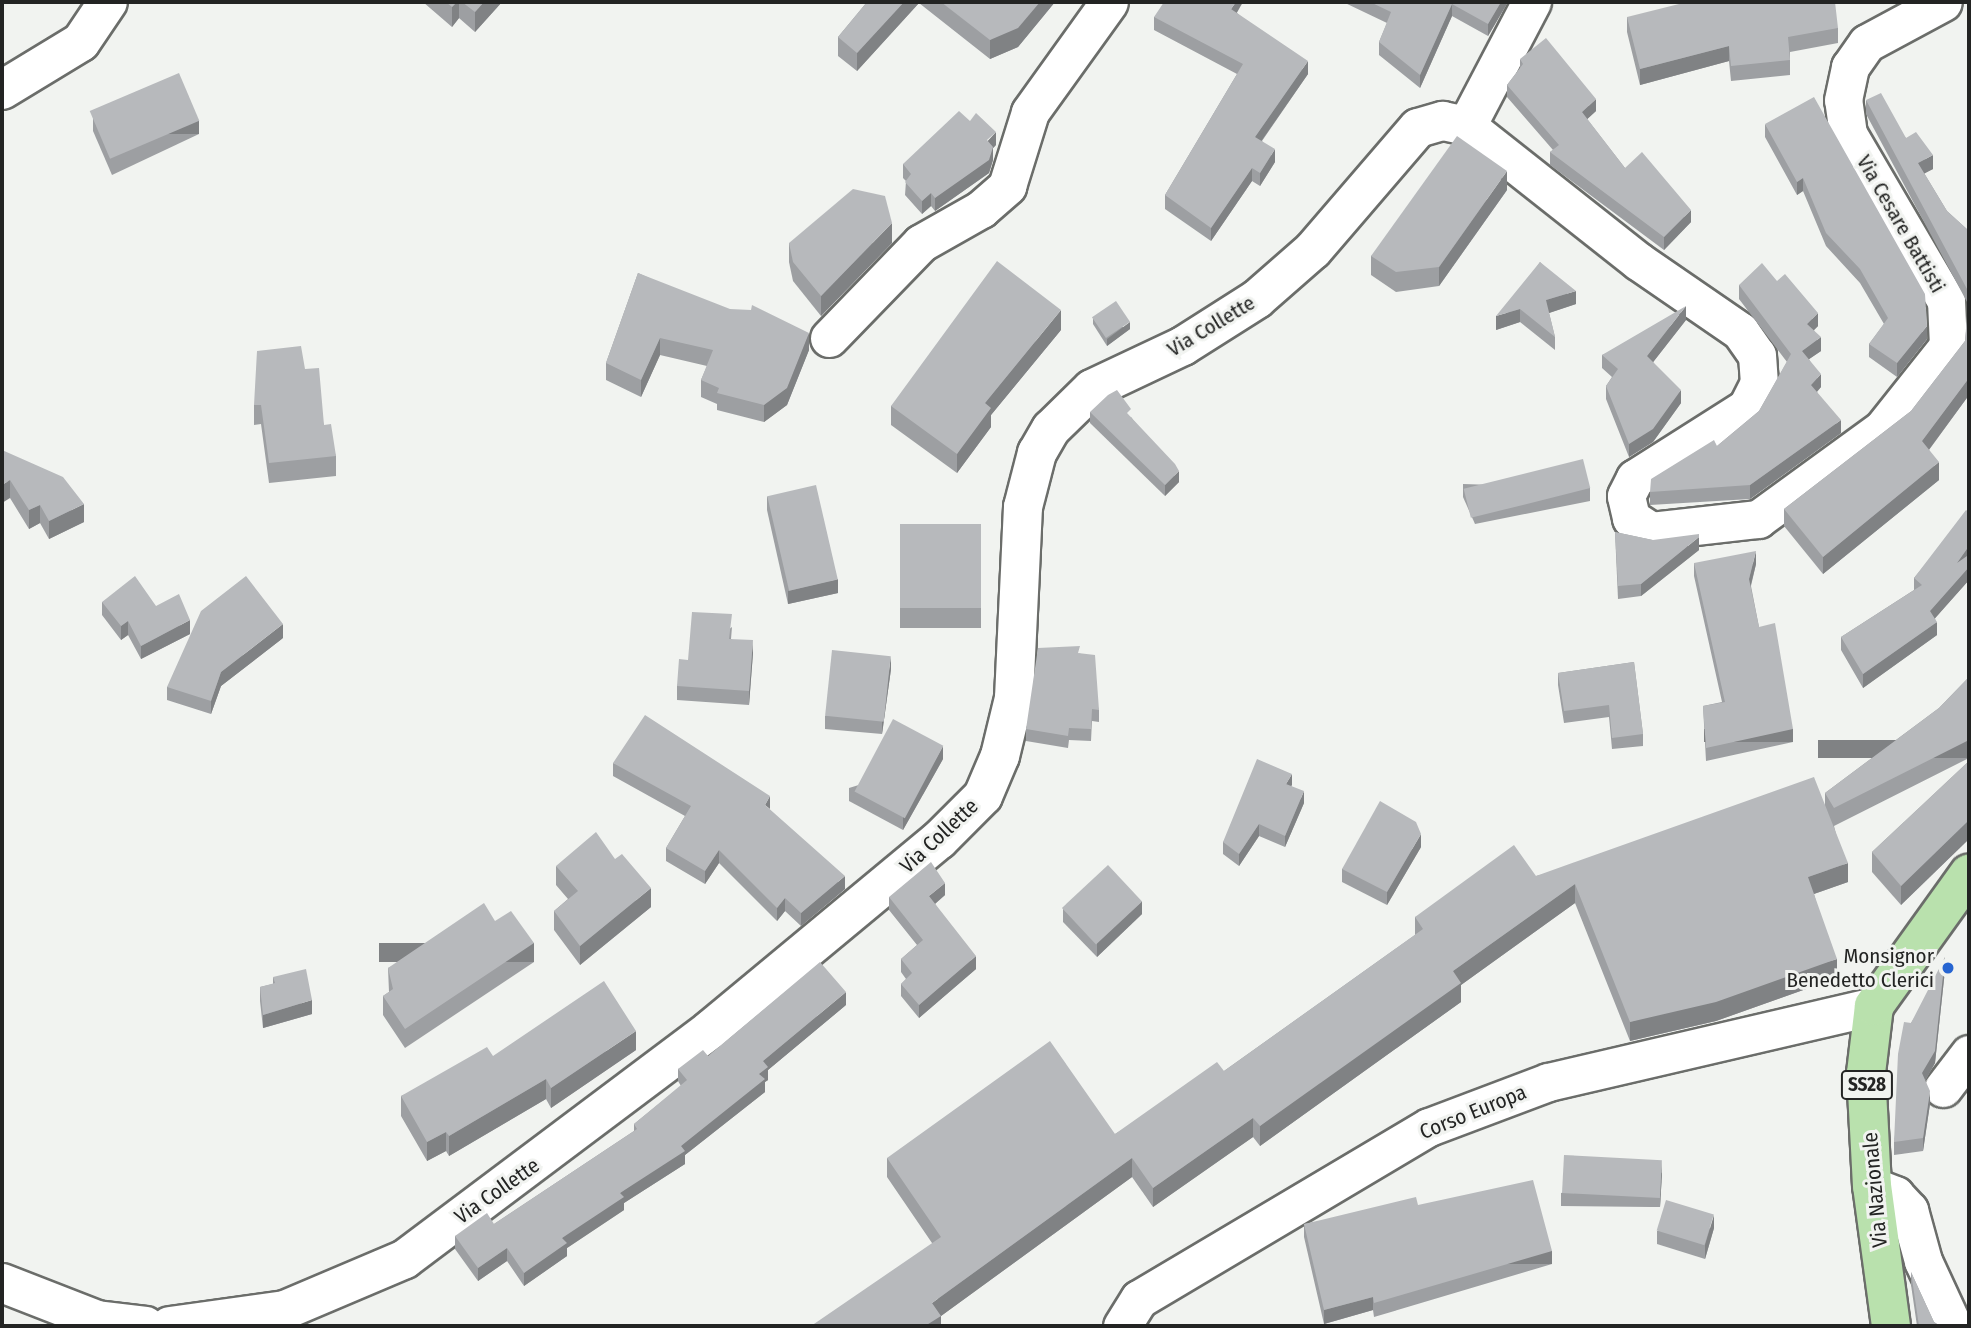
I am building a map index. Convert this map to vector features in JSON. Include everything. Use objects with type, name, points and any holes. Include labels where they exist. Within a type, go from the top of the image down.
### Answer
[{"type":"main road","name":"Via Nazionale","points":[[1891,1326],[1872,1186],[1866,1073],[1874,1006],[1969,874]]},
{"type":"street","points":[[2,90],[81,42],[108,2]]},
{"type":"street","points":[[829,338],[921,243],[981,209],[1007,186],[1030,112],[1110,2]]},
{"type":"street","points":[[1467,126],[1532,2]]},
{"type":"street","name":"Via Cesare Battisti","points":[[1467,126],[1637,261],[1740,331],[1757,355],[1759,383],[1746,407],[1635,478],[1626,496],[1631,518],[1651,531],[1758,519],[1882,429],[1948,346],[1946,301],[1848,134],[1843,100],[1850,67],[1867,43],[1943,2]]},
{"type":"street","name":"Via Collette","points":[[170,1326],[285,1310],[405,1259],[711,1029],[939,840],[983,796],[1000,756],[1014,698],[1023,507],[1051,429],[1092,388],[1183,346],[1267,291],[1321,241],[1418,128],[1443,121],[1467,126]]},
{"type":"street","name":"Corso Europa","points":[[1122,1326],[1139,1298],[1429,1127],[1548,1082],[1874,1006]]},
{"type":"street","points":[[1943,1088],[1969,1054]]},
{"type":"street","points":[[1872,1186],[1895,1195],[1909,1210],[1923,1261],[1953,1326]]},
{"type":"street","points":[[2,1283],[97,1320],[146,1326]]},
{"type":"building","points":[[462,2],[484,2],[475,12]]},
{"type":"building","points":[[867,2],[904,2],[857,53],[838,37]]},
{"type":"building","points":[[941,2],[1040,2],[1018,28],[990,40]]},
{"type":"building","points":[[1164,2],[1236,2],[1231,9],[1308,61],[1255,137],[1275,149],[1260,173],[1252,168],[1211,228],[1165,195],[1243,64],[1154,17]]},
{"type":"building","points":[[1370,2],[1501,2],[1488,24],[1452,4],[1420,75],[1379,42],[1391,12]]},
{"type":"building","points":[[1687,2],[1835,2],[1838,28],[1788,37],[1790,60],[1731,66],[1729,46],[1640,69],[1627,17]]},
{"type":"building","points":[[1546,38],[1596,99],[1582,112],[1625,168],[1642,152],[1691,210],[1664,237],[1550,152],[1559,145],[1507,85],[1523,64],[1520,59]]},
{"type":"building","points":[[179,73],[199,121],[110,159],[90,111]]},
{"type":"building","points":[[1881,93],[1906,138],[1916,132],[1933,155],[1918,163],[1947,211],[1969,231],[1967,289],[1866,100]]},
{"type":"building","points":[[1814,97],[1925,294],[1927,326],[1897,363],[1869,344],[1888,318],[1860,269],[1826,233],[1803,178],[1797,182],[1765,124]]},
{"type":"building","points":[[959,111],[970,121],[976,113],[996,132],[987,140],[993,147],[989,160],[935,198],[931,193],[922,201],[905,182],[911,174],[903,164]]},
{"type":"building","points":[[1457,136],[1507,171],[1439,267],[1396,272],[1371,256]]},
{"type":"building","points":[[853,189],[885,196],[892,223],[821,296],[793,262],[789,243]]},
{"type":"building","points":[[997,261],[1061,310],[985,403],[991,408],[957,454],[891,406]]},
{"type":"building","points":[[1540,262],[1576,291],[1546,300],[1555,337],[1520,309],[1496,316]]},
{"type":"building","points":[[1762,263],[1777,281],[1785,274],[1818,313],[1807,324],[1821,337],[1802,351],[1821,374],[1811,385],[1841,420],[1750,485],[1650,492],[1651,479],[1714,440],[1717,446],[1759,411],[1791,354],[1739,285]]},
{"type":"building","points":[[638,273],[730,309],[751,310],[752,305],[809,333],[787,388],[764,405],[717,393],[719,388],[701,380],[713,350],[660,338],[641,380],[606,363]]},
{"type":"building","points":[[1116,301],[1130,322],[1106,338],[1092,317]]},
{"type":"building","points":[[1968,303],[1969,378],[1922,441],[1939,462],[1823,557],[1784,509],[1911,411],[1965,341]]},
{"type":"building","points":[[1686,306],[1647,356],[1681,390],[1653,429],[1629,444],[1606,386],[1618,369],[1602,355]]},
{"type":"building","points":[[301,346],[305,369],[319,368],[324,425],[331,424],[336,456],[269,463],[261,405],[254,405],[257,351]]},
{"type":"building","points":[[1117,390],[1131,409],[1127,413],[1179,471],[1165,485],[1090,412]]},
{"type":"building","points":[[2,450],[63,477],[84,504],[49,521],[40,505],[29,510],[10,480],[2,485]]},
{"type":"building","points":[[1583,459],[1590,488],[1471,518],[1464,489]]},
{"type":"building","points":[[816,485],[838,580],[789,591],[767,496]]},
{"type":"building","points":[[1966,510],[1969,512],[1969,546],[1957,563],[1967,556],[1969,567],[1930,611],[1937,622],[1863,674],[1841,637],[1922,585],[1914,578]]},
{"type":"building","points":[[900,524],[981,524],[981,608],[900,608]]},
{"type":"building","points":[[1615,532],[1653,540],[1699,534],[1699,537],[1641,584],[1618,586]]},
{"type":"building","points":[[1756,551],[1749,579],[1759,627],[1775,623],[1793,729],[1706,748],[1703,706],[1725,702],[1694,563]]},
{"type":"building","points":[[135,576],[156,606],[179,594],[190,620],[141,646],[128,621],[121,626],[102,602]]},
{"type":"building","points":[[246,576],[283,624],[221,672],[211,701],[167,687],[201,611]]},
{"type":"building","points":[[692,612],[732,614],[729,639],[753,640],[749,691],[677,686],[679,659],[688,660]]},
{"type":"building","points":[[1080,646],[1078,653],[1095,655],[1099,710],[1092,709],[1091,729],[1069,728],[1068,736],[1026,729],[1038,648]]},
{"type":"building","points":[[832,650],[891,656],[884,722],[825,716]]},
{"type":"building","points":[[1634,662],[1643,734],[1612,738],[1609,705],[1564,711],[1558,673]]},
{"type":"building","points":[[1969,677],[1969,740],[1834,808],[1825,793],[1939,708]]},
{"type":"building","points":[[645,715],[770,796],[765,805],[845,876],[801,913],[785,898],[777,908],[719,850],[705,871],[666,848],[691,806],[613,763]]},
{"type":"building","points":[[893,719],[943,746],[905,818],[855,791]]},
{"type":"building","points":[[1257,759],[1292,774],[1286,784],[1304,791],[1285,836],[1259,824],[1239,854],[1223,842]]},
{"type":"building","points":[[1969,761],[1969,820],[1901,886],[1872,852]]},
{"type":"building","points":[[1814,777],[1848,863],[1808,877],[1837,959],[1716,1002],[1630,1022],[1575,884],[1453,971],[1461,983],[1260,1126],[1253,1118],[1153,1188],[1132,1158],[932,1303],[941,1316],[925,1326],[811,1326],[941,1237],[887,1158],[1050,1041],[1115,1134],[1217,1062],[1224,1071],[1423,929],[1415,917],[1514,845],[1536,876]]},
{"type":"building","points":[[1380,801],[1416,822],[1421,834],[1387,892],[1342,869]]},
{"type":"building","points":[[596,832],[615,859],[622,854],[651,888],[580,946],[554,911],[578,891],[556,866]]},
{"type":"building","points":[[931,862],[945,883],[929,896],[976,956],[919,1005],[901,984],[912,973],[901,959],[923,940],[889,897]]},
{"type":"building","points":[[1108,865],[1142,902],[1096,945],[1062,908]]},
{"type":"building","points":[[484,903],[495,921],[511,911],[534,943],[405,1029],[383,996],[393,989],[388,968]]},
{"type":"building","points":[[1945,957],[1935,1051],[1922,1073],[1930,1091],[1923,1138],[1894,1142],[1898,1054],[1904,1022],[1911,1023]]},
{"type":"building","points":[[820,962],[846,992],[763,1061],[768,1067],[759,1074],[765,1079],[681,1146],[685,1151],[620,1193],[624,1197],[562,1238],[567,1243],[524,1273],[507,1248],[478,1268],[455,1236],[487,1213],[494,1224],[637,1129],[634,1124],[687,1080],[678,1069],[703,1050],[708,1056]]},
{"type":"building","points":[[306,969],[312,1000],[263,1015],[260,987],[275,983],[273,977]]},
{"type":"building","points":[[604,981],[636,1031],[551,1088],[546,1079],[449,1136],[446,1132],[427,1142],[401,1096],[487,1047],[493,1056]]},
{"type":"building","points":[[1564,1155],[1662,1160],[1660,1198],[1562,1193]]},
{"type":"building","points":[[1533,1180],[1552,1251],[1374,1303],[1373,1297],[1324,1310],[1304,1224],[1416,1197],[1418,1205]]},
{"type":"building","points":[[1666,1200],[1714,1215],[1704,1245],[1657,1231]]},
{"type":"building","points":[[1911,1272],[1934,1322],[1940,1326],[1919,1326]]},
{"type":"place","name":"Monsignor Benedetto Clerici","points":[[1948,968]]}]
